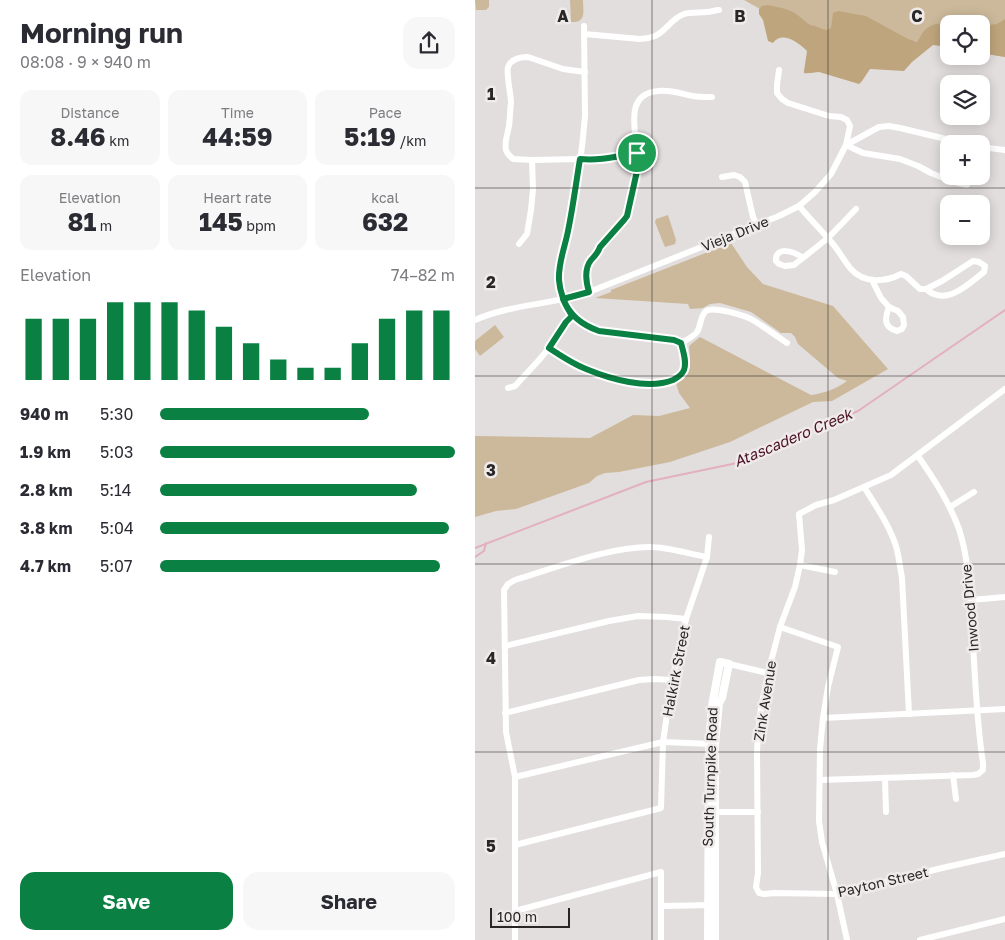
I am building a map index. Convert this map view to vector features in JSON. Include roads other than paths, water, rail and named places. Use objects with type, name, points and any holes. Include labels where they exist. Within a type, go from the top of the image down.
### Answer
[{"type":"street","points":[[584,34],[639,39],[648,38],[656,36],[672,21],[683,14],[719,10]]},
{"type":"street","points":[[584,26],[585,116],[568,232],[560,264],[559,278],[563,299],[572,316],[589,328],[599,331],[674,340],[681,343]]},
{"type":"street","points":[[585,72],[563,68],[528,57],[516,59],[509,66],[508,71],[511,105],[506,150],[513,159],[532,160],[600,159],[637,153]]},
{"type":"street","points":[[779,70],[777,93],[782,99],[794,105],[829,116],[841,116],[847,120],[850,126],[846,145]]},
{"type":"street","points":[[589,292],[586,277],[587,265],[627,216],[637,171],[633,120],[634,110],[638,102],[650,92],[659,90],[712,97]]},
{"type":"street","points":[[846,145],[873,130],[889,126],[940,138]]},
{"type":"street","points":[[846,145],[869,154],[900,159],[940,177]]},
{"type":"street","name":"Vieja Drive","points":[[476,319],[507,310],[589,292],[779,216],[799,206],[815,193],[831,174],[846,145]]},
{"type":"street","points":[[990,148],[1005,150]]},
{"type":"street","points":[[519,244],[527,234],[531,210],[533,189],[532,160]]},
{"type":"street","points":[[722,177],[740,177],[745,182],[753,217],[757,225]]},
{"type":"street","points":[[799,206],[827,238],[851,270],[862,277],[872,280],[883,280],[901,274],[920,288],[926,289],[973,261],[985,266],[984,272],[959,291],[948,296],[941,297],[930,294],[926,289]]},
{"type":"street","points":[[806,255],[827,238],[856,209]]},
{"type":"street","points":[[872,280],[881,298],[889,307]]},
{"type":"street","points":[[681,343],[695,334],[702,316],[711,309],[749,318],[787,343]]},
{"type":"street","points":[[508,388],[515,386],[549,348],[572,316]]},
{"type":"street","points":[[549,348],[585,369],[601,375],[620,380],[658,384],[677,378],[684,371],[685,363],[681,343]]},
{"type":"street","points":[[909,714],[900,564],[891,533],[883,516],[864,487],[891,475],[1005,389]]},
{"type":"street","name":"Inwood Drive","points":[[918,456],[950,507],[966,556],[971,600],[982,771]]},
{"type":"street","name":"Zink Avenue","points":[[759,892],[756,888],[758,873],[758,738],[761,708],[780,627],[795,587],[800,565],[802,550],[799,514],[816,505],[834,500],[864,487]]},
{"type":"street","points":[[950,507],[974,492]]},
{"type":"street","name":"Halkirk Street","points":[[515,845],[661,808],[663,742],[672,680],[686,619],[707,557],[709,538]]},
{"type":"street","points":[[515,940],[515,777],[506,732],[505,712],[504,590],[506,586],[515,580],[593,556],[633,548],[651,547],[707,557]]},
{"type":"street","points":[[800,565],[835,572]]},
{"type":"street","points":[[971,600],[1005,597]]},
{"type":"street","points":[[505,646],[638,616],[686,619]]},
{"type":"street","points":[[780,627],[840,646],[828,687],[823,718],[820,749],[819,821],[822,842],[837,894],[847,940]]},
{"type":"street","name":"South Turnpike Road","points":[[708,940],[711,905],[712,706],[720,662],[729,664]]},
{"type":"street","points":[[729,664],[768,673]]},
{"type":"street","points":[[505,712],[639,680],[672,680]]},
{"type":"street","points":[[823,718],[1005,709]]},
{"type":"street","points":[[515,777],[663,742],[712,744]]},
{"type":"street","points":[[820,780],[973,775],[982,771],[989,774]]},
{"type":"street","points":[[953,775],[955,799]]},
{"type":"street","points":[[885,778],[887,812]]},
{"type":"street","points":[[712,812],[758,812]]},
{"type":"street","name":"Payton Street","points":[[759,892],[764,894],[837,894],[1005,854]]},
{"type":"street","points":[[515,911],[661,872],[661,939],[653,940]]},
{"type":"street","points":[[662,906],[711,905]]},
{"type":"street","name":"South Turnpike Road","points":[[711,905],[715,940]]},
{"type":"street","points":[[920,940],[1005,918]]},
{"type":"waterway","name":"Atascadero Creek","points":[[475,548],[646,482],[737,463],[858,411],[1005,310]]},
{"type":"waterway","points":[[475,557],[484,551],[486,543]]}]
